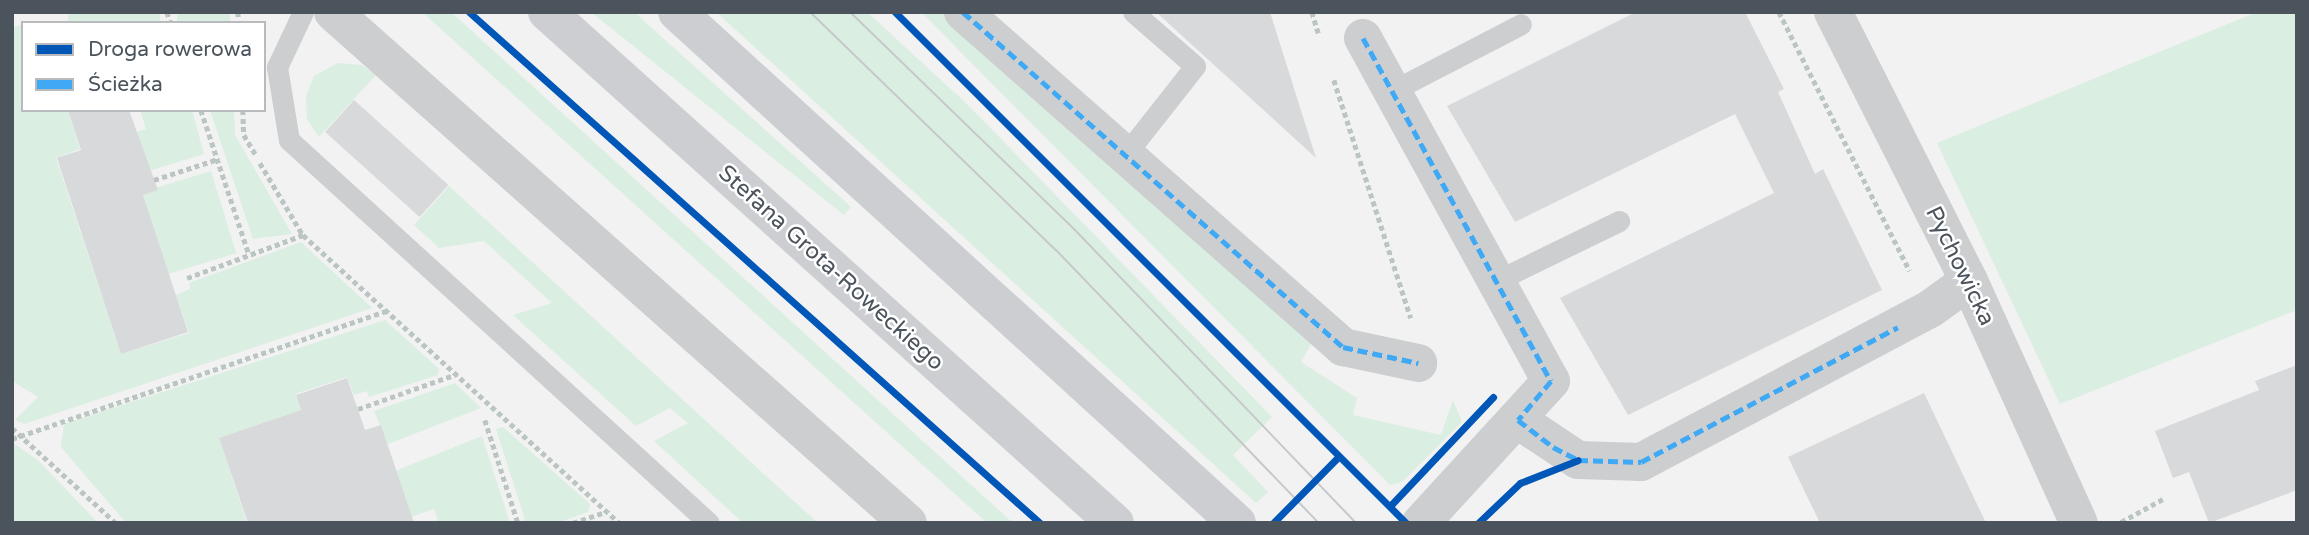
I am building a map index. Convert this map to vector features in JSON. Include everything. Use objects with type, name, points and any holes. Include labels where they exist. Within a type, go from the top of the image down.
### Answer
[{"type":"main road","name":"Stefana Grota-Roweckiego","points":[[547,12],[1115,523]]},
{"type":"main road","points":[[677,12],[1237,523]]},
{"type":"street","points":[[333,12],[908,523]]},
{"type":"street","points":[[963,12],[1343,346],[1416,344]]},
{"type":"street","name":"Pychowicka","points":[[1833,12],[1969,281],[2079,523]]},
{"type":"street","points":[[1363,38],[1551,381],[1421,523]]},
{"type":"street","points":[[1518,420],[1578,460],[1641,463],[1930,309],[1969,281]]},
{"type":"lane","points":[[303,12],[277,68],[289,140],[709,523]]},
{"type":"lane","points":[[1125,155],[1195,66],[1133,12]]},
{"type":"lane","points":[[1392,91],[1521,24]]},
{"type":"lane","points":[[1496,281],[1619,221]]},
{"type":"path","points":[[1312,12],[1320,38]]},
{"type":"path","points":[[1779,12],[1930,309]]},
{"type":"path","points":[[1329,65],[1416,344]]},
{"type":"path","points":[[202,112],[249,254]]},
{"type":"path","points":[[243,112],[244,135],[303,235],[620,523]]},
{"type":"path","points":[[154,180],[218,159]]},
{"type":"path","points":[[187,278],[303,235]]},
{"type":"path","points":[[12,439],[386,311]]},
{"type":"path","points":[[358,410],[457,374]]},
{"type":"path","points":[[485,420],[518,523]]},
{"type":"path","points":[[12,428],[116,523]]},
{"type":"path","points":[[2128,518],[2163,499]]},
{"type":"path","points":[[573,523],[607,511]]},
{"type":"green space","points":[[68,12],[160,12],[160,21],[68,21]]},
{"type":"green space","points":[[177,12],[230,12],[230,21],[177,21]]},
{"type":"green space","points":[[422,12],[451,12],[1013,523],[987,523]]},
{"type":"green space","points":[[591,12],[634,12],[851,207],[844,215]]},
{"type":"green space","points":[[716,12],[867,12],[967,104],[1272,417],[1233,455],[1268,492],[1256,503]]},
{"type":"green space","points":[[921,12],[946,12],[1311,344],[1301,362],[1357,398],[1353,415],[1441,435],[1453,400],[1462,422],[1402,482],[1390,485]]},
{"type":"green space","points":[[2257,12],[2297,12],[2297,310],[2060,404],[1937,143]]},
{"type":"green space","points":[[21,25],[21,112],[69,112],[80,149],[56,158],[121,354],[189,333],[176,295],[190,289],[189,283],[301,242],[372,308],[24,424],[15,420],[38,397],[12,381],[12,28]]},
{"type":"green space","points":[[338,63],[362,65],[376,75],[319,137],[307,119],[306,96],[314,76]]},
{"type":"green space","points":[[141,112],[193,112],[204,154],[136,175],[124,136],[146,129]]},
{"type":"green space","points":[[211,112],[234,112],[235,135],[292,234],[253,239]]},
{"type":"green space","points":[[211,171],[236,253],[167,274],[142,192]]},
{"type":"green space","points":[[449,186],[818,523],[743,523],[654,441],[688,423],[670,408],[636,426],[513,315],[552,303],[484,241],[439,248],[414,225]]},
{"type":"green space","points":[[385,320],[439,369],[438,375],[369,397],[367,391],[354,395],[347,377],[295,394],[301,410],[219,438],[247,523],[126,523],[61,447],[64,424]]},
{"type":"green space","points":[[455,383],[481,408],[388,444],[374,411]]},
{"type":"green space","points":[[503,427],[590,504],[588,512],[557,523],[526,523],[496,429]]},
{"type":"green space","points":[[482,436],[510,523],[439,523],[434,509],[399,521],[385,475]]},
{"type":"green space","points":[[12,442],[39,461],[98,523],[12,523]]},
{"type":"building","points":[[1156,12],[1270,12],[1316,158]]},
{"type":"building","points":[[1636,12],[1745,12],[1784,89],[1778,92],[1815,174],[1823,169],[1882,290],[1628,415],[1560,298],[1774,193],[1735,114],[1515,222],[1447,106]]},
{"type":"building","points":[[354,100],[448,185],[420,217],[325,132]]},
{"type":"building","points":[[69,112],[130,112],[158,190],[143,195],[188,332],[121,354],[57,158],[81,150]]},
{"type":"building","points":[[2297,365],[2297,490],[2209,523],[2189,472],[2173,478],[2155,431],[2259,390],[2255,381]]},
{"type":"building","points":[[347,378],[365,430],[381,425],[414,523],[248,523],[219,438],[301,410],[296,395]]},
{"type":"building","points":[[1924,393],[1986,523],[1820,523],[1788,457]]},
{"type":"tram line","points":[[810,12],[1056,250],[1319,523]]},
{"type":"tram line","points":[[850,12],[1075,230],[1356,523]]},
{"type":"marked path","points":[[963,12],[1343,347],[1418,363]]},
{"type":"marked path","points":[[1363,38],[1551,381],[1518,420],[1553,447],[1578,460],[1641,462],[1898,327]]},
{"type":"cycle path","points":[[469,12],[1040,523]]},
{"type":"cycle path","points":[[895,12],[1406,523]]},
{"type":"cycle path","points":[[1390,506],[1493,397]]},
{"type":"cycle path","points":[[1273,523],[1337,458]]},
{"type":"cycle path","points":[[1478,523],[1520,483],[1578,460]]}]
